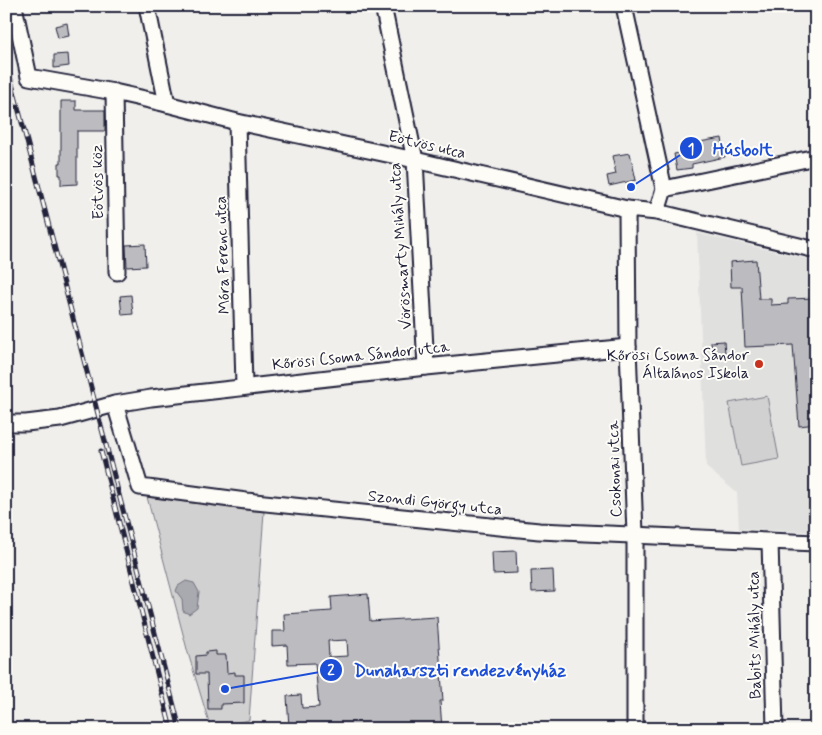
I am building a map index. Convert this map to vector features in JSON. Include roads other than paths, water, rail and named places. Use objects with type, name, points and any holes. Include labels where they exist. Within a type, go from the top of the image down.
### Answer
[{"type":"street","name":"Eötvös utca","points":[[14,6],[29,77],[114,92],[237,122],[627,209],[657,212],[816,250]]},
{"type":"street","points":[[147,6],[167,104]]},
{"type":"street","name":"Vörösmarty Mihály utca","points":[[382,6],[414,160],[426,367]]},
{"type":"street","points":[[624,6],[664,189],[657,212]]},
{"type":"street","name":"Eötvös köz","points":[[114,92],[117,272]]},
{"type":"street","name":"Móra Ferenc utca","points":[[237,122],[244,386]]},
{"type":"street","points":[[664,189],[816,158]]},
{"type":"street","name":"Csokonai utca","points":[[627,209],[628,347],[635,534],[635,729]]},
{"type":"street","name":"Kőrösi Csoma Sándor utca","points":[[6,423],[60,419],[115,404],[244,386],[628,347]]},
{"type":"street","name":"Szondi György utca","points":[[115,404],[140,487],[246,502],[520,529],[816,543]]},
{"type":"street","name":"Babits Mihály utca","points":[[770,541],[775,729]]},
{"type":"railway","points":[[6,61],[180,729]]},
{"type":"railway","points":[[101,451],[171,729]]},
{"type":"place","name":"Húsbolt","points":[[631,187]]},
{"type":"place","name":"Kőrösi Csoma Sándor Általános Iskola","points":[[759,364]]},
{"type":"place","name":"Dunaharszti rendezvényház","points":[[225,689]]}]
